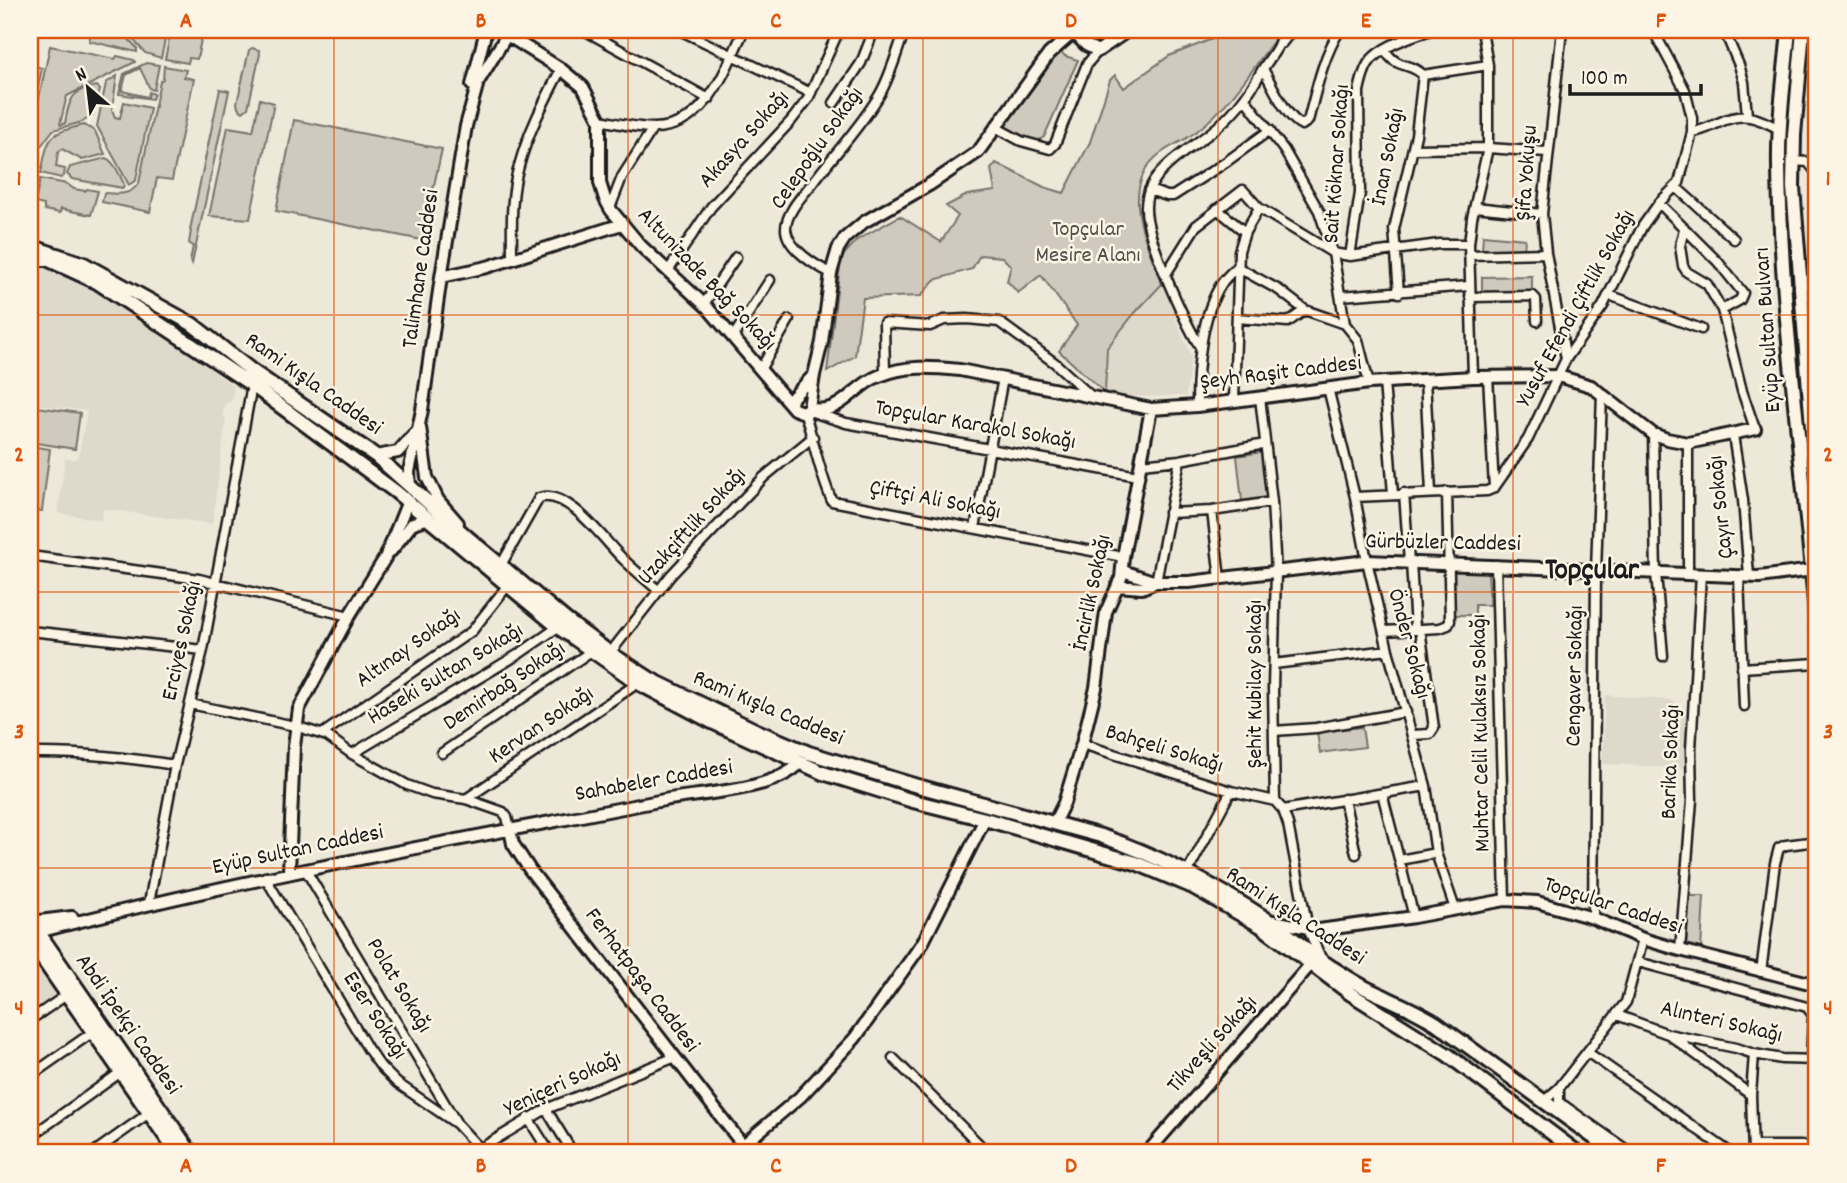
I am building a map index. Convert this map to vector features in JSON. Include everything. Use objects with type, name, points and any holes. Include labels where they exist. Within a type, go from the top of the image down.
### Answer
[{"type":"main road","name":"Eyüp Sultan Bulvarı","points":[[1789,30],[1779,168],[1786,306],[1815,570],[1817,627]]},
{"type":"main road","name":"Eyüp Sultan Bulvarı","points":[[1803,30],[1793,161],[1799,275],[1814,415],[1817,490]]},
{"type":"main road","points":[[1780,134],[1785,155],[1788,160],[1793,161]]},
{"type":"main road","name":"Rami Kışla Caddesi","points":[[30,246],[84,264],[192,324],[253,371],[376,456],[500,565],[610,653],[652,680],[794,748],[1129,846],[1188,873],[1269,920],[1317,964],[1375,1010],[1448,1055],[1578,1153]]},
{"type":"main road","name":"Rami Kışla Caddesi","points":[[30,262],[47,259],[97,282],[252,385],[408,501],[590,652],[638,683],[710,721],[848,782],[1136,863],[1172,877],[1261,926],[1317,964],[1373,992],[1411,1007],[1615,1153]]},
{"type":"main road","points":[[252,385],[253,371]]},
{"type":"main road","points":[[408,501],[410,487]]},
{"type":"main road","points":[[794,748],[800,763]]},
{"type":"main road","points":[[933,807],[933,798],[937,791]]},
{"type":"main road","points":[[1040,835],[1050,830],[1054,823]]},
{"type":"main road","name":"Abdi İpekçi Caddesi","points":[[32,930],[55,957],[191,1153]]},
{"type":"main road","name":"Abdi İpekçi Caddesi","points":[[32,930],[68,994],[174,1152]]},
{"type":"street","points":[[468,117],[473,79],[486,30]]},
{"type":"street","points":[[583,30],[709,99]]},
{"type":"street","points":[[679,30],[811,93]]},
{"type":"street","points":[[600,120],[653,128],[685,119],[709,99],[744,30]]},
{"type":"street","name":"Akasya Sokağı","points":[[668,271],[710,207],[792,121],[811,93],[839,30]]},
{"type":"street","points":[[834,103],[861,63],[873,30]]},
{"type":"street","name":"Celepoğlu Sokağı","points":[[831,273],[794,246],[789,239],[787,222],[797,204],[881,93],[905,30]]},
{"type":"street","points":[[997,128],[1021,141],[1050,149],[1055,144],[1087,64],[1098,51],[1129,30]]},
{"type":"street","points":[[1282,30],[1282,43]]},
{"type":"street","points":[[1199,347],[1188,328],[1146,217],[1149,190],[1165,167],[1226,120],[1245,99],[1292,30]]},
{"type":"street","points":[[1263,69],[1292,117],[1300,125],[1308,121],[1324,65],[1340,30]]},
{"type":"street","name":"Sait Köknar Sokağı","points":[[1350,257],[1360,193],[1359,91],[1369,62],[1401,41],[1431,30]]},
{"type":"street","points":[[1473,377],[1469,244],[1488,148],[1488,65],[1482,30]]},
{"type":"street","name":"Şifa Yokuşu","points":[[1562,30],[1542,214],[1546,253],[1566,359]]},
{"type":"street","name":"Yusuf Efendi Çiftlik Sokağı","points":[[1494,488],[1528,439],[1566,359],[1609,295],[1642,227],[1658,204],[1679,183],[1692,132],[1689,101],[1653,30]]},
{"type":"street","points":[[1724,30],[1740,65],[1747,115]]},
{"type":"street","points":[[807,408],[822,342],[831,273],[838,249],[853,229],[960,166],[978,152],[1049,54],[1075,31],[1086,45],[1098,51]]},
{"type":"street","name":"Talimhane Caddesi","points":[[410,487],[409,472],[419,426],[468,117],[481,87],[512,33]]},
{"type":"street","name":"Altunizade Bağ Sokağı","points":[[512,33],[583,88],[600,120],[600,183],[610,208],[622,224],[641,246],[704,304],[774,383],[795,397],[807,396],[807,408]]},
{"type":"street","points":[[1385,50],[1392,61],[1415,69],[1423,75],[1488,65]]},
{"type":"street","points":[[512,259],[512,217],[519,166],[542,107],[561,69]]},
{"type":"street","name":"İnan Sokağı","points":[[1399,293],[1394,229],[1413,149],[1423,75]]},
{"type":"street","points":[[1245,99],[1284,150],[1319,211],[1333,253],[1345,324],[1358,340],[1369,383]]},
{"type":"street","points":[[1692,132],[1706,129],[1730,117],[1747,115],[1780,134]]},
{"type":"street","points":[[610,208],[621,177],[653,128]]},
{"type":"street","points":[[1149,190],[1167,197],[1173,196],[1270,130]]},
{"type":"street","points":[[1413,149],[1488,148],[1547,152]]},
{"type":"street","points":[[1793,161],[1808,162],[1817,173]]},
{"type":"street","points":[[1676,187],[1734,239]]},
{"type":"street","points":[[1166,274],[1196,226],[1243,190],[1259,208],[1333,253],[1350,257],[1438,244],[1469,244]]},
{"type":"street","points":[[1658,204],[1725,269],[1743,293],[1740,300],[1722,310]]},
{"type":"street","points":[[1475,207],[1542,214]]},
{"type":"street","points":[[1234,400],[1237,267],[1245,232],[1259,208]]},
{"type":"street","points":[[1217,209],[1245,232]]},
{"type":"street","points":[[441,277],[512,259],[622,224]]},
{"type":"street","points":[[1684,229],[1680,246],[1683,266],[1692,276],[1707,284],[1722,310],[1755,429]]},
{"type":"street","points":[[1469,255],[1546,253]]},
{"type":"street","points":[[704,304],[736,257]]},
{"type":"street","points":[[1237,267],[1279,290],[1305,310],[1345,324]]},
{"type":"street","points":[[1197,406],[1199,347],[1222,283],[1237,267]]},
{"type":"street","points":[[733,337],[770,280]]},
{"type":"street","points":[[1341,296],[1469,286]]},
{"type":"street","points":[[1609,295],[1701,329]]},
{"type":"street","points":[[1470,297],[1533,296],[1536,299],[1537,321]]},
{"type":"street","points":[[1237,318],[1288,322],[1305,310]]},
{"type":"street","points":[[761,368],[789,320]]},
{"type":"street","points":[[885,374],[884,323],[930,326],[944,320],[988,320],[999,322],[1016,334],[1055,363],[1093,397]]},
{"type":"street","name":"Şeyh Raşit Caddesi","points":[[807,408],[825,411],[872,379],[910,368],[929,366],[1003,378],[1151,409],[1197,406],[1369,383],[1488,376],[1558,376],[1591,386],[1653,434],[1688,443],[1755,429]]},
{"type":"street","points":[[795,397],[814,375]]},
{"type":"street","points":[[1355,497],[1487,491],[1494,488],[1488,376]]},
{"type":"street","points":[[975,528],[1003,378]]},
{"type":"street","points":[[1425,379],[1431,492]]},
{"type":"street","points":[[1384,382],[1392,494]]},
{"type":"street","name":"Erciyes Sokağı","points":[[149,903],[175,765],[203,650],[252,385]]},
{"type":"street","name":"Önder Sokağı","points":[[1328,388],[1388,650],[1426,786],[1436,853],[1455,909]]},
{"type":"street","name":"Cengaver Sokağı","points":[[1593,918],[1596,572],[1602,393]]},
{"type":"street","name":"Şehit Kubilay Sokağı","points":[[1260,397],[1272,502],[1276,572],[1275,801],[1283,810],[1292,840],[1317,964]]},
{"type":"street","name":"Çiftçi Ali Sokağı","points":[[807,408],[822,477],[832,501],[1123,557]]},
{"type":"street","name":"Topçular Karakol Sokağı","points":[[807,408],[846,423],[1140,470],[1265,444]]},
{"type":"street","name":"İncirlik Sokağı","points":[[1054,823],[1064,803],[1096,688],[1106,612],[1123,571],[1123,557],[1151,409]]},
{"type":"street","points":[[376,456],[398,452],[408,443],[419,426]]},
{"type":"street","name":"Talimhane Caddesi","points":[[419,426],[422,432],[423,464],[430,485],[467,537]]},
{"type":"street","points":[[1653,434],[1656,573],[1663,656]]},
{"type":"street","name":"Çayır Sokağı","points":[[1733,435],[1743,500],[1744,706]]},
{"type":"street","name":"Uzakçiftlik Sokağı","points":[[610,653],[658,590],[765,477],[813,437]]},
{"type":"street","points":[[1688,443],[1688,574]]},
{"type":"street","points":[[1156,582],[1180,460]]},
{"type":"street","points":[[1384,631],[1440,628],[1448,625],[1450,621],[1447,492]]},
{"type":"street","points":[[1404,493],[1418,629],[1434,728],[1430,734],[1413,736]]},
{"type":"street","points":[[500,565],[539,498],[548,495],[561,500],[593,524],[600,536],[658,590]]},
{"type":"street","points":[[385,558],[408,501]]},
{"type":"street","points":[[1169,513],[1212,511],[1272,502]]},
{"type":"street","points":[[1212,511],[1220,579]]},
{"type":"street","points":[[289,872],[295,726],[303,701],[349,616],[385,558],[413,523],[429,518]]},
{"type":"street","points":[[30,556],[215,583],[349,616]]},
{"type":"street","name":"Gürbüzler Caddesi","points":[[1156,582],[1220,579],[1367,561],[1771,577],[1815,570]]},
{"type":"street","name":"Muhtar Celil Kulaksız Sokağı","points":[[1496,565],[1505,900]]},
{"type":"street","points":[[1123,571],[1156,582]]},
{"type":"street","name":"Barika Sokağı","points":[[1680,950],[1692,800],[1691,748],[1701,574]]},
{"type":"street","points":[[1118,586],[1142,588],[1156,582]]},
{"type":"street","name":"Altınay Sokağı","points":[[322,734],[472,631],[508,585]]},
{"type":"street","name":"Haseki Sultan Sokağı","points":[[352,754],[519,654],[558,627]]},
{"type":"street","points":[[30,631],[203,650]]},
{"type":"street","points":[[1274,664],[1388,650]]},
{"type":"street","name":"Demirbağ Sokağı","points":[[442,753],[590,652]]},
{"type":"street","points":[[1742,668],[1817,663]]},
{"type":"street","name":"Kervan Sokağı","points":[[466,799],[638,683]]},
{"type":"street","points":[[190,704],[322,734],[407,785],[432,794],[466,799],[503,812],[510,829]]},
{"type":"street","points":[[1275,731],[1316,728],[1406,712]]},
{"type":"street","name":"Bahçeli Sokağı","points":[[1082,744],[1231,791],[1275,801]]},
{"type":"street","points":[[30,753],[99,755],[175,765]]},
{"type":"street","name":"Sahabeler Caddesi","points":[[510,829],[759,784],[786,775],[800,763]]},
{"type":"street","points":[[1283,810],[1426,786]]},
{"type":"street","points":[[1188,873],[1231,791]]},
{"type":"street","points":[[1382,793],[1413,917]]},
{"type":"street","points":[[1344,799],[1356,855]]},
{"type":"street","points":[[746,1150],[855,1038],[922,944],[985,819]]},
{"type":"street","name":"Eyüp Sultan Caddesi","points":[[32,930],[265,877],[510,829]]},
{"type":"street","name":"Ferhatpaşa Caddesi","points":[[510,829],[513,844],[524,862],[746,1150]]},
{"type":"street","points":[[1761,972],[1779,848],[1817,841]]},
{"type":"street","points":[[1400,860],[1436,853]]},
{"type":"street","name":"Polat Sokağı","points":[[305,869],[457,1124]]},
{"type":"street","name":"Eser Sokağı","points":[[265,877],[368,1049],[397,1083],[457,1124],[476,1151]]},
{"type":"street","name":"Topçular Caddesi","points":[[1269,920],[1319,930],[1413,917],[1505,900],[1552,905],[1593,918],[1643,939],[1817,985]]},
{"type":"street","name":"Eyüp Sultan Caddesi","points":[[32,930],[57,927],[95,916]]},
{"type":"street","points":[[55,957],[53,936],[57,927]]},
{"type":"street","points":[[1543,1102],[1559,1088],[1626,1002],[1643,939]]},
{"type":"street","points":[[1638,962],[1807,1007],[1813,1015],[1814,1060]]},
{"type":"street","name":"Tikveşli Sokağı","points":[[1147,1153],[1317,964]]},
{"type":"street","points":[[30,1020],[68,994]]},
{"type":"street","name":"Alınteri Sokağı","points":[[1617,1016],[1668,1034],[1754,1054],[1782,1059],[1814,1060]]},
{"type":"street","points":[[30,1076],[93,1032]]},
{"type":"street","points":[[1668,1034],[1751,1095]]},
{"type":"street","points":[[1587,1052],[1731,1153]]},
{"type":"street","points":[[1754,1054],[1751,1095],[1753,1150],[1817,1146]]},
{"type":"street","name":"Yeniçeri Sokağı","points":[[476,1151],[546,1109],[673,1058]]},
{"type":"street","points":[[893,1058],[988,1153]]},
{"type":"street","points":[[30,1137],[121,1072]]},
{"type":"street","points":[[1559,1088],[1559,1102],[1631,1153]]},
{"type":"street","points":[[546,1109],[573,1153]]},
{"type":"street","points":[[93,1153],[149,1113]]},
{"type":"street","points":[[528,1118],[550,1153]]},
{"type":"street","points":[[532,1153],[545,1144]]},
{"type":"shaded area","points":[[52,267],[84,281],[234,386],[232,400],[225,404],[223,414],[226,420],[212,524],[104,509],[101,520],[58,513],[65,459],[78,459],[87,411],[30,404],[30,295],[34,272]]},
{"type":"shaded area","points":[[1162,284],[1191,357],[1186,396],[1116,397],[1105,393],[1107,348]]},
{"type":"shaded area","points":[[1605,695],[1671,700],[1687,712],[1683,768],[1602,764]]},
{"type":"shaded area","points":[[30,951],[60,995],[30,1015]]},
{"type":"green space","points":[[92,30],[120,30],[137,48],[137,52],[89,41]]},
{"type":"green space","points":[[132,30],[167,30],[161,58],[145,53],[131,37]]},
{"type":"green space","points":[[171,30],[203,30],[197,59],[189,58],[188,63],[165,59]]},
{"type":"green space","name":"Topçular Mesire Alanı","points":[[1235,30],[1272,30],[1274,40],[1219,111],[1192,135],[1156,157],[1145,171],[1139,186],[1140,219],[1162,284],[1107,348],[1105,393],[1059,351],[1077,325],[1041,275],[1018,293],[1007,281],[1011,266],[1002,257],[980,255],[972,269],[934,280],[921,296],[863,298],[855,356],[827,372],[841,258],[857,240],[900,216],[941,242],[958,216],[946,206],[967,195],[995,191],[991,169],[996,163],[1044,187],[1064,193],[1090,142],[1110,80],[1115,75],[1124,88],[1169,56]]},
{"type":"green space","points":[[50,46],[115,59],[117,56],[135,62],[67,96],[61,125],[65,123],[70,102],[77,93],[97,86],[100,90],[92,116],[82,122],[53,130],[41,146],[31,131],[29,97],[34,66],[42,68],[36,97],[39,98]]},
{"type":"green space","points":[[249,50],[259,50],[260,54],[248,108],[243,112],[237,103]]},
{"type":"green space","points":[[1060,51],[1065,56],[1078,60],[1044,137],[1037,141],[1012,131],[1005,123]]},
{"type":"green space","points":[[146,63],[159,65],[154,90],[150,89],[140,68],[126,75],[122,91],[148,97],[149,92],[154,94],[152,99],[119,94],[124,74]]},
{"type":"green space","points":[[164,66],[186,70],[184,77],[194,79],[172,180],[157,178],[150,212],[102,202],[104,193],[128,192],[139,183]]},
{"type":"green space","points":[[117,76],[112,110],[115,117],[120,118],[124,102],[150,108],[136,180],[129,185],[97,126],[106,83]]},
{"type":"green space","points":[[220,89],[229,91],[192,264],[190,230]]},
{"type":"green space","points":[[260,99],[274,103],[250,219],[209,216],[228,127],[253,131]]},
{"type":"green space","points":[[294,120],[442,149],[422,240],[276,211]]},
{"type":"green space","points":[[84,125],[95,131],[105,154],[82,160],[62,149],[58,152],[56,167],[65,169],[64,176],[61,178],[41,173],[51,139],[62,131]]},
{"type":"green space","points":[[106,158],[117,170],[124,184],[123,188],[72,179],[67,174],[70,167]]},
{"type":"green space","points":[[40,179],[67,184],[74,189],[98,191],[91,215],[61,209],[60,213],[44,210],[44,205],[35,203]]},
{"type":"green space","points":[[1483,235],[1525,239],[1524,251],[1482,250]]},
{"type":"green space","points":[[1532,276],[1532,292],[1482,290],[1482,277]]},
{"type":"green space","points":[[30,406],[80,413],[75,449],[30,442]]},
{"type":"green space","points":[[30,446],[50,449],[42,511],[30,510]]},
{"type":"green space","points":[[1262,452],[1266,497],[1242,501],[1237,456]]},
{"type":"green space","points":[[1453,570],[1488,571],[1490,605],[1475,605],[1475,615],[1454,615]]},
{"type":"green space","points":[[1362,727],[1365,747],[1320,753],[1317,732]]},
{"type":"green space","points":[[1690,896],[1704,896],[1701,950],[1686,948]]},
{"type":"tram line","points":[[1404,1013],[1448,1041],[1603,1153]]},
{"type":"district","name":"Topçular","points":[[1592,572]]}]
